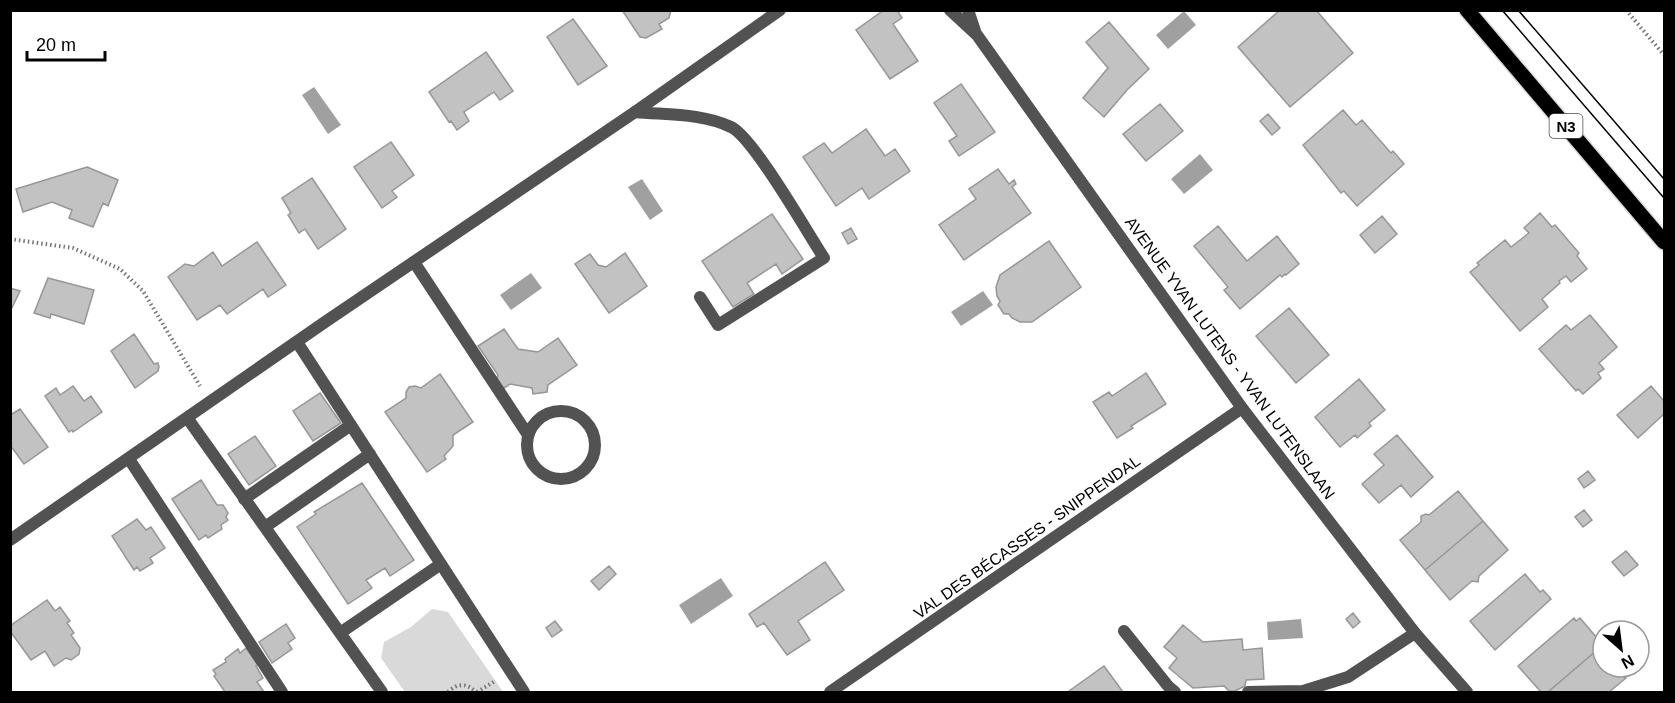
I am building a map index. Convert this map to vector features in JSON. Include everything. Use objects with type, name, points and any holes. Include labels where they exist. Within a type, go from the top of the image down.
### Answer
[{"type":"main road","name":"N3","points":[[1467,10],[1665,242]]},
{"type":"street","points":[[10,540],[635,112],[780,10]]},
{"type":"street","name":"AVENUE YVAN LUTENS - YVAN LUTENSLAAN","points":[[950,10],[977,35],[1242,408],[1415,633],[1467,693]]},
{"type":"street","name":"AVENUE YVAN LUTENS - YVAN LUTENSLAAN","points":[[968,10],[977,35]]},
{"type":"street","points":[[635,112],[697,117],[732,127],[749,143],[824,258],[718,325],[700,297]]},
{"type":"street","points":[[414,262],[528,435],[527,446],[534,466],[553,478],[574,476],[590,461],[594,450],[591,428],[574,413],[551,412],[541,417],[533,425],[528,435]]},
{"type":"street","points":[[297,342],[524,693]]},
{"type":"street","name":"VAL DES BÉCASSES - SNIPPENDAL","points":[[830,693],[1242,408]]},
{"type":"street","points":[[188,419],[382,693]]},
{"type":"street","points":[[244,499],[351,425]]},
{"type":"street","points":[[264,527],[370,454]]},
{"type":"street","points":[[129,459],[282,693]]},
{"type":"street","points":[[340,633],[441,564]]},
{"type":"street","points":[[1124,631],[1175,693]]},
{"type":"street","points":[[1248,693],[1303,691],[1348,677],[1415,633]]},
{"type":"path","points":[[1626,10],[1665,55]]},
{"type":"path","points":[[10,238],[73,248],[120,269],[143,291],[211,403]]},
{"type":"path","points":[[448,693],[454,686],[460,685],[467,685],[476,693]]},
{"type":"shaded area","points":[[1184,11],[1196,25],[1168,49],[1156,35]]},
{"type":"shaded area","points":[[314,87],[341,125],[328,134],[302,95]]},
{"type":"shaded area","points":[[1200,154],[1213,170],[1184,194],[1171,179]]},
{"type":"shaded area","points":[[642,179],[663,211],[650,220],[628,187]]},
{"type":"shaded area","points":[[531,273],[542,288],[511,310],[500,295]]},
{"type":"shaded area","points":[[983,291],[993,305],[961,326],[951,312]]},
{"type":"shaded area","points":[[721,578],[733,596],[691,624],[679,605]]},
{"type":"shaded area","points":[[432,609],[448,612],[503,692],[405,692],[381,658],[384,642],[411,627]]},
{"type":"shaded area","points":[[1301,619],[1303,638],[1268,640],[1267,622]]},
{"type":"building","points":[[622,10],[671,10],[669,18],[659,24],[662,29],[646,38],[640,37]]},
{"type":"building","points":[[884,10],[897,10],[902,18],[893,24],[918,61],[890,79],[856,30]]},
{"type":"building","points":[[1280,10],[1316,10],[1353,53],[1290,107],[1238,47]]},
{"type":"building","points":[[573,19],[607,66],[578,85],[547,37]]},
{"type":"building","points":[[1109,22],[1149,69],[1104,117],[1083,98],[1108,68],[1086,42]]},
{"type":"building","points":[[486,52],[513,91],[500,100],[494,92],[464,112],[469,121],[457,130],[429,92]]},
{"type":"building","points":[[961,84],[995,132],[959,156],[949,141],[957,136],[934,103]]},
{"type":"building","points":[[1160,104],[1183,131],[1146,161],[1123,134]]},
{"type":"building","points":[[1343,110],[1356,125],[1362,120],[1391,153],[1393,151],[1404,164],[1357,206],[1344,191],[1341,193],[1303,145]]},
{"type":"building","points":[[1268,114],[1280,128],[1272,135],[1260,121]]},
{"type":"building","points":[[866,129],[885,156],[895,149],[910,171],[869,199],[862,188],[836,206],[803,157],[824,143],[832,153]]},
{"type":"building","points":[[391,142],[414,175],[392,191],[397,197],[382,208],[354,167]]},
{"type":"building","points":[[87,167],[118,180],[108,206],[103,203],[93,227],[69,218],[72,210],[52,202],[23,212],[16,189]]},
{"type":"building","points":[[998,169],[1009,184],[1014,180],[1016,184],[1012,187],[1031,213],[964,260],[939,225],[976,199],[969,189]]},
{"type":"building","points":[[312,178],[346,229],[318,249],[305,229],[299,233],[288,215],[291,213],[282,198]]},
{"type":"building","points":[[1540,213],[1552,227],[1555,225],[1579,253],[1577,256],[1587,269],[1571,282],[1566,276],[1559,281],[1560,283],[1542,299],[1548,307],[1520,331],[1470,272],[1479,265],[1477,263],[1505,240],[1511,247],[1529,233],[1524,228]]},
{"type":"building","points":[[772,214],[803,259],[782,274],[776,264],[747,283],[754,294],[733,307],[702,261]]},
{"type":"building","points":[[1382,216],[1397,234],[1375,253],[1360,235]]},
{"type":"building","points":[[1218,226],[1247,261],[1277,236],[1299,264],[1286,275],[1282,277],[1280,275],[1240,309],[1224,290],[1228,287],[1194,246]]},
{"type":"building","points":[[851,228],[857,239],[848,244],[842,233]]},
{"type":"building","points":[[1049,241],[1081,287],[1032,322],[1020,322],[1009,314],[1004,314],[998,305],[1000,301],[996,287],[1000,275]]},
{"type":"building","points":[[257,242],[286,285],[268,297],[263,289],[227,314],[220,305],[197,320],[168,277],[185,264],[194,266],[213,252],[222,266]]},
{"type":"building","points":[[625,253],[647,286],[609,313],[575,264],[590,254],[598,265],[606,267]]},
{"type":"building","points":[[48,278],[94,290],[84,324],[51,314],[50,318],[34,313]]},
{"type":"building","points":[[10,288],[20,291],[10,312]]},
{"type":"building","points":[[1289,308],[1329,355],[1296,383],[1256,336]]},
{"type":"building","points":[[1590,315],[1617,347],[1599,363],[1604,369],[1598,373],[1601,378],[1583,394],[1578,389],[1576,391],[1539,349],[1566,325],[1571,330]]},
{"type":"building","points":[[504,329],[518,349],[538,352],[558,338],[577,365],[548,385],[547,392],[533,394],[532,388],[510,384],[504,388],[495,382],[498,375],[478,346]]},
{"type":"building","points":[[134,334],[154,364],[158,363],[159,367],[158,371],[135,388],[111,351]]},
{"type":"building","points":[[1146,373],[1166,404],[1131,426],[1133,428],[1117,438],[1093,402],[1109,392],[1112,396]]},
{"type":"building","points":[[440,374],[473,422],[453,435],[453,446],[444,456],[446,459],[427,472],[385,412],[406,398],[409,387],[421,388]]},
{"type":"building","points":[[1359,379],[1385,410],[1369,423],[1371,426],[1357,438],[1355,435],[1340,447],[1315,417]]},
{"type":"building","points":[[73,386],[84,401],[91,396],[102,412],[73,432],[72,430],[69,432],[45,396],[56,388],[60,395]]},
{"type":"building","points":[[1651,386],[1664,401],[1664,414],[1638,438],[1617,415]]},
{"type":"building","points":[[320,393],[341,423],[313,441],[293,411]]},
{"type":"building","points":[[20,409],[48,447],[24,464],[10,445],[10,411],[12,414]]},
{"type":"building","points":[[1397,435],[1433,477],[1411,497],[1401,485],[1379,503],[1362,484],[1384,465],[1374,454]]},
{"type":"building","points":[[255,436],[276,466],[249,485],[228,454]]},
{"type":"building","points":[[1588,471],[1595,480],[1584,488],[1578,479]]},
{"type":"building","points":[[201,480],[217,505],[223,505],[228,513],[226,517],[228,520],[221,525],[222,529],[208,538],[206,535],[199,540],[172,499]]},
{"type":"building","points":[[362,483],[414,560],[390,576],[385,568],[366,580],[372,588],[348,604],[297,527],[316,514],[314,512]]},
{"type":"building","points":[[1458,491],[1483,521],[1425,570],[1400,540],[1421,522],[1421,516],[1429,515]]},
{"type":"building","points":[[1584,510],[1592,520],[1583,527],[1575,517]]},
{"type":"building","points":[[137,519],[146,530],[151,527],[165,548],[150,558],[153,563],[140,571],[137,567],[134,570],[112,536]]},
{"type":"building","points":[[1483,521],[1508,550],[1479,576],[1478,582],[1472,581],[1450,600],[1425,570]]},
{"type":"building","points":[[1626,551],[1638,565],[1624,576],[1612,562]]},
{"type":"building","points":[[825,562],[844,590],[798,621],[810,640],[787,655],[764,623],[757,627],[749,614]]},
{"type":"building","points":[[609,566],[616,574],[599,590],[591,581]]},
{"type":"building","points":[[1525,574],[1540,592],[1543,590],[1551,599],[1495,650],[1470,621]]},
{"type":"building","points":[[47,600],[55,611],[60,607],[70,621],[67,623],[74,633],[71,635],[80,648],[79,654],[71,660],[66,658],[54,666],[45,651],[31,660],[10,631],[10,626]]},
{"type":"building","points":[[1353,613],[1360,622],[1353,628],[1346,619]]},
{"type":"building","points":[[1574,618],[1576,621],[1580,618],[1591,631],[1591,655],[1548,692],[1541,692],[1518,666]]},
{"type":"building","points":[[555,621],[562,630],[552,637],[546,628]]},
{"type":"building","points":[[286,624],[295,638],[288,643],[292,649],[272,663],[259,642]]},
{"type":"building","points":[[1183,625],[1203,642],[1242,639],[1243,650],[1262,648],[1264,679],[1246,680],[1245,686],[1235,691],[1229,691],[1224,686],[1193,688],[1169,668],[1177,658],[1164,647]]},
{"type":"building","points":[[246,648],[258,665],[256,666],[263,678],[257,682],[264,692],[225,692],[214,676],[216,674],[213,670],[226,662],[225,659],[238,649],[240,653]]},
{"type":"building","points":[[1591,655],[1591,679],[1625,679],[1609,692],[1548,692]]},
{"type":"building","points":[[1104,666],[1123,692],[1069,691]]},
{"type":"tram line","points":[[1502,10],[1664,198]]},
{"type":"tram line","points":[[1518,10],[1664,179]]}]
